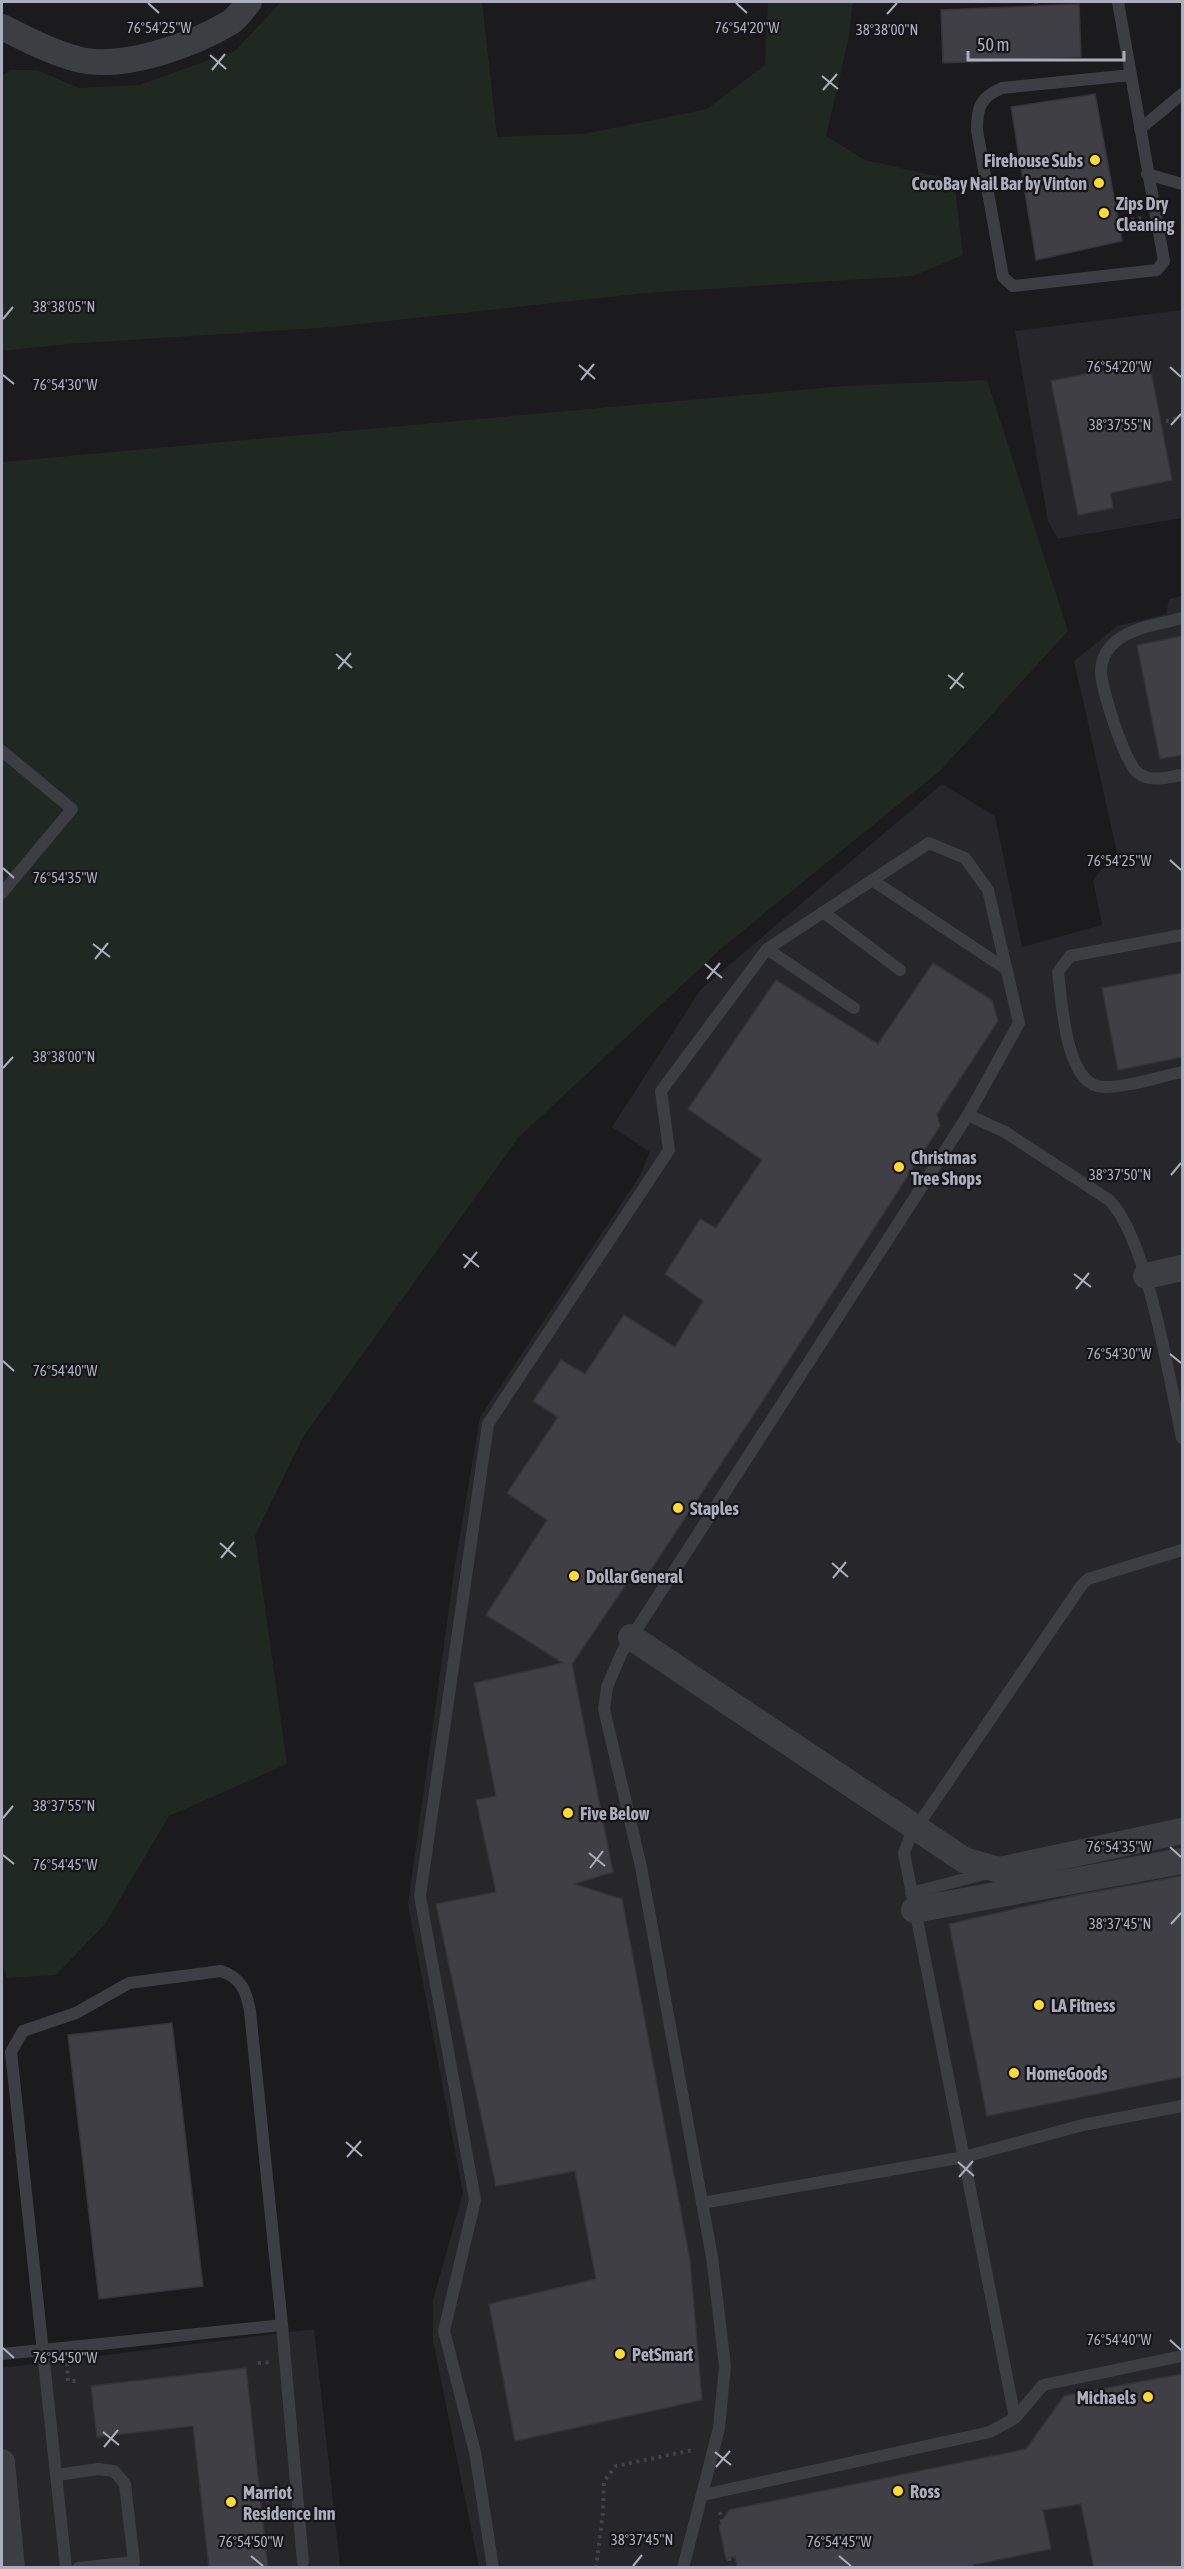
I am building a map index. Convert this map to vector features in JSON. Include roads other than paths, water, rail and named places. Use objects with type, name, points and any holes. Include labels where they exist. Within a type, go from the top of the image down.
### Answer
[{"type":"street","points":[[2,27],[32,42],[79,60],[107,62],[172,50],[233,21],[249,2]]},
{"type":"street","points":[[1146,1276],[1182,1268]]},
{"type":"street","points":[[631,1637],[917,1826],[964,1860],[999,1870],[1182,1831]]},
{"type":"street","points":[[913,1902],[1078,1880],[1182,1861]]},
{"type":"street","points":[[2,2462],[12,2568]]},
{"type":"lane","points":[[1118,2],[1131,75],[1140,129],[1164,261],[1157,270],[1013,286],[1003,277],[977,130],[977,108],[988,94],[1002,88],[1131,75]]},
{"type":"lane","points":[[1140,129],[1182,94]]},
{"type":"lane","points":[[1148,174],[1182,184]]},
{"type":"lane","points":[[1182,618],[1129,633],[1112,645],[1102,659],[1101,674],[1127,761],[1138,773],[1149,778],[1177,776],[1182,763]]},
{"type":"lane","points":[[2,750],[72,809],[2,893]]},
{"type":"lane","points":[[493,2568],[475,2452],[444,2331],[475,2200],[420,1896],[488,1424],[669,1150],[661,1091],[767,949],[928,843],[965,858],[988,890],[1019,1023],[968,1115],[631,1637],[607,1687],[604,1709],[641,1867],[714,2269],[725,2366],[719,2428],[683,2568]]},
{"type":"lane","points":[[872,880],[1006,969]]},
{"type":"lane","points":[[823,912],[900,970]]},
{"type":"lane","points":[[1182,935],[1070,956],[1058,972],[1073,1061],[1086,1080],[1103,1088],[1182,1072]]},
{"type":"lane","points":[[767,949],[854,1008]]},
{"type":"lane","points":[[968,1115],[1005,1132],[1109,1200],[1121,1211],[1146,1276],[1182,1438]]},
{"type":"lane","points":[[1016,2418],[904,1853],[917,1826],[1081,1586],[1088,1579],[1182,1550]]},
{"type":"lane","points":[[1072,1854],[1078,1880]]},
{"type":"lane","points":[[913,1902],[964,1881],[999,1870]]},
{"type":"lane","points":[[66,2568],[11,2052],[16,2039],[23,2031],[76,2013],[129,1983],[221,1971],[231,1975],[246,1991],[278,2279],[303,2562]]},
{"type":"lane","points":[[702,2203],[964,2157],[1083,2125],[1182,2106]]},
{"type":"lane","points":[[2,2354],[282,2325]]},
{"type":"lane","points":[[703,2495],[990,2432],[1016,2418],[1043,2385],[1182,2356]]},
{"type":"lane","points":[[57,2475],[98,2469],[114,2471],[125,2484],[134,2562],[78,2568]]},
{"type":"place","name":"Firehouse Subs","points":[[1095,160]]},
{"type":"place","name":"CocoBay Nail Bar by Vinton","points":[[1099,183]]},
{"type":"place","name":"Zips Dry Cleaning","points":[[1104,213]]},
{"type":"place","name":"Christmas Tree Shops","points":[[899,1167]]},
{"type":"place","name":"Staples","points":[[678,1508]]},
{"type":"place","name":"Dollar General","points":[[574,1576]]},
{"type":"place","name":"Five Below","points":[[568,1813]]},
{"type":"place","name":"LA Fitness","points":[[1039,2005]]},
{"type":"place","name":"HomeGoods","points":[[1014,2073]]},
{"type":"place","name":"PetSmart","points":[[620,2354]]},
{"type":"place","name":"Michaels","points":[[1148,2397]]},
{"type":"place","name":"Ross","points":[[898,2491]]},
{"type":"place","name":"Marriot Residence Inn","points":[[231,2502]]}]
